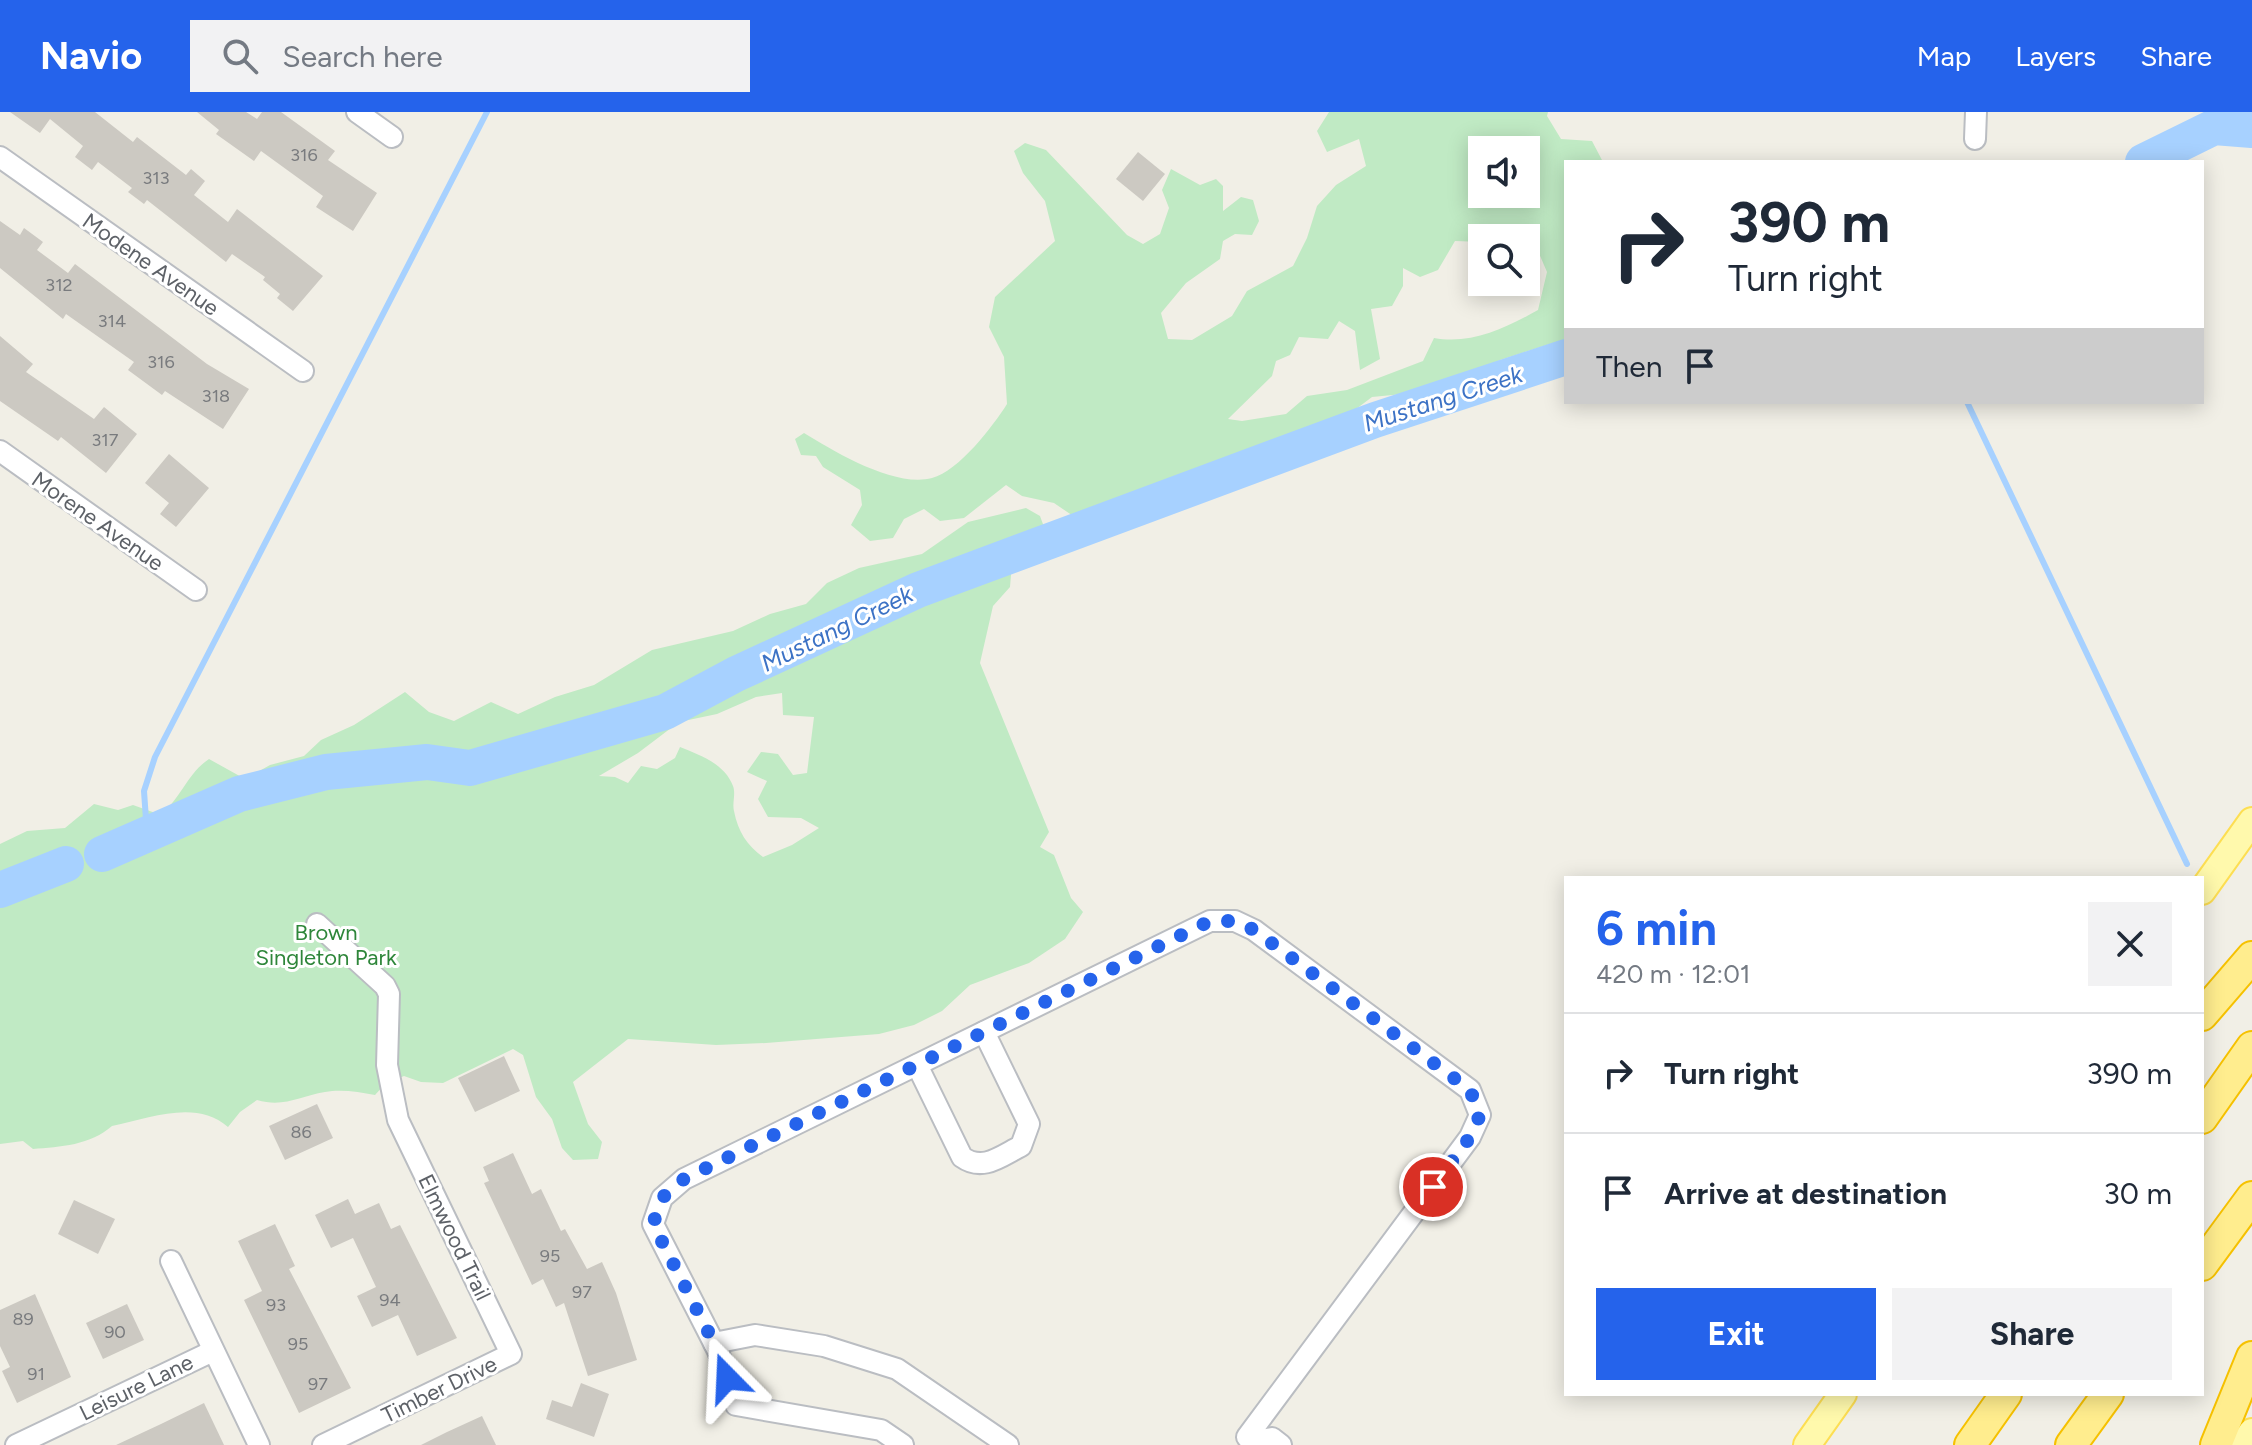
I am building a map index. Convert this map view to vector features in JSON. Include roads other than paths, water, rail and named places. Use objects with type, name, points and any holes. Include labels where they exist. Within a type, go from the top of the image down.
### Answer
[{"type":"highway","points":[[2204,1013],[2252,957]]},
{"type":"highway","points":[[2204,1115],[2252,1047]]},
{"type":"highway","points":[[2204,1262],[2252,1197]]},
{"type":"highway","points":[[2216,1445],[2252,1357]]},
{"type":"highway","points":[[1970,1445],[2005,1396]]},
{"type":"highway","points":[[2071,1445],[2107,1396]]},
{"type":"main road","points":[[2204,888],[2252,821]]},
{"type":"main road","points":[[1807,1445],[1842,1396]]},
{"type":"main road","points":[[2243,1445],[2252,1432]]},
{"type":"street","points":[[357,112],[392,137]]},
{"type":"street","points":[[1975,139],[1976,112]]},
{"type":"street","name":"Modene Avenue","points":[[0,157],[303,371]]},
{"type":"street","name":"Morene Avenue","points":[[0,451],[196,590]]},
{"type":"street","points":[[903,1445],[881,1430],[736,1405],[714,1343],[653,1224],[662,1198],[684,1179],[1210,921],[1235,921],[1254,930],[1470,1090],[1480,1115],[1470,1137],[1249,1442]]},
{"type":"street","name":"Elmwood Trail","points":[[317,924],[385,986],[389,994],[387,1065],[398,1120],[511,1354]]},
{"type":"street","points":[[917,1065],[962,1157],[972,1165],[983,1165],[1021,1146],[1029,1124],[984,1032]]},
{"type":"street","points":[[171,1261],[259,1445]]},
{"type":"street","points":[[714,1343],[755,1335],[824,1346],[897,1369],[1008,1445]]},
{"type":"street","name":"Leisure Lane","points":[[16,1445],[213,1351]]},
{"type":"street","name":"Timber Drive","points":[[323,1445],[511,1354]]},
{"type":"street","points":[[1249,1442],[1272,1438],[1281,1445]]},
{"type":"waterway","points":[[147,834],[144,791],[155,757],[487,112]]},
{"type":"waterway","name":"Mustang Creek","points":[[2147,160],[2214,127],[2252,130]]},
{"type":"waterway","name":"Mustang Creek","points":[[102,854],[239,794],[326,772],[427,762],[470,768],[665,712],[736,674],[918,590],[1375,420],[1564,358]]},
{"type":"waterway","points":[[1968,404],[2187,864]]},
{"type":"waterway","name":"Mustang Creek","points":[[0,890],[66,864]]},
{"type":"park label","name":"Brown Singleton Park","points":[[326,944]]}]
